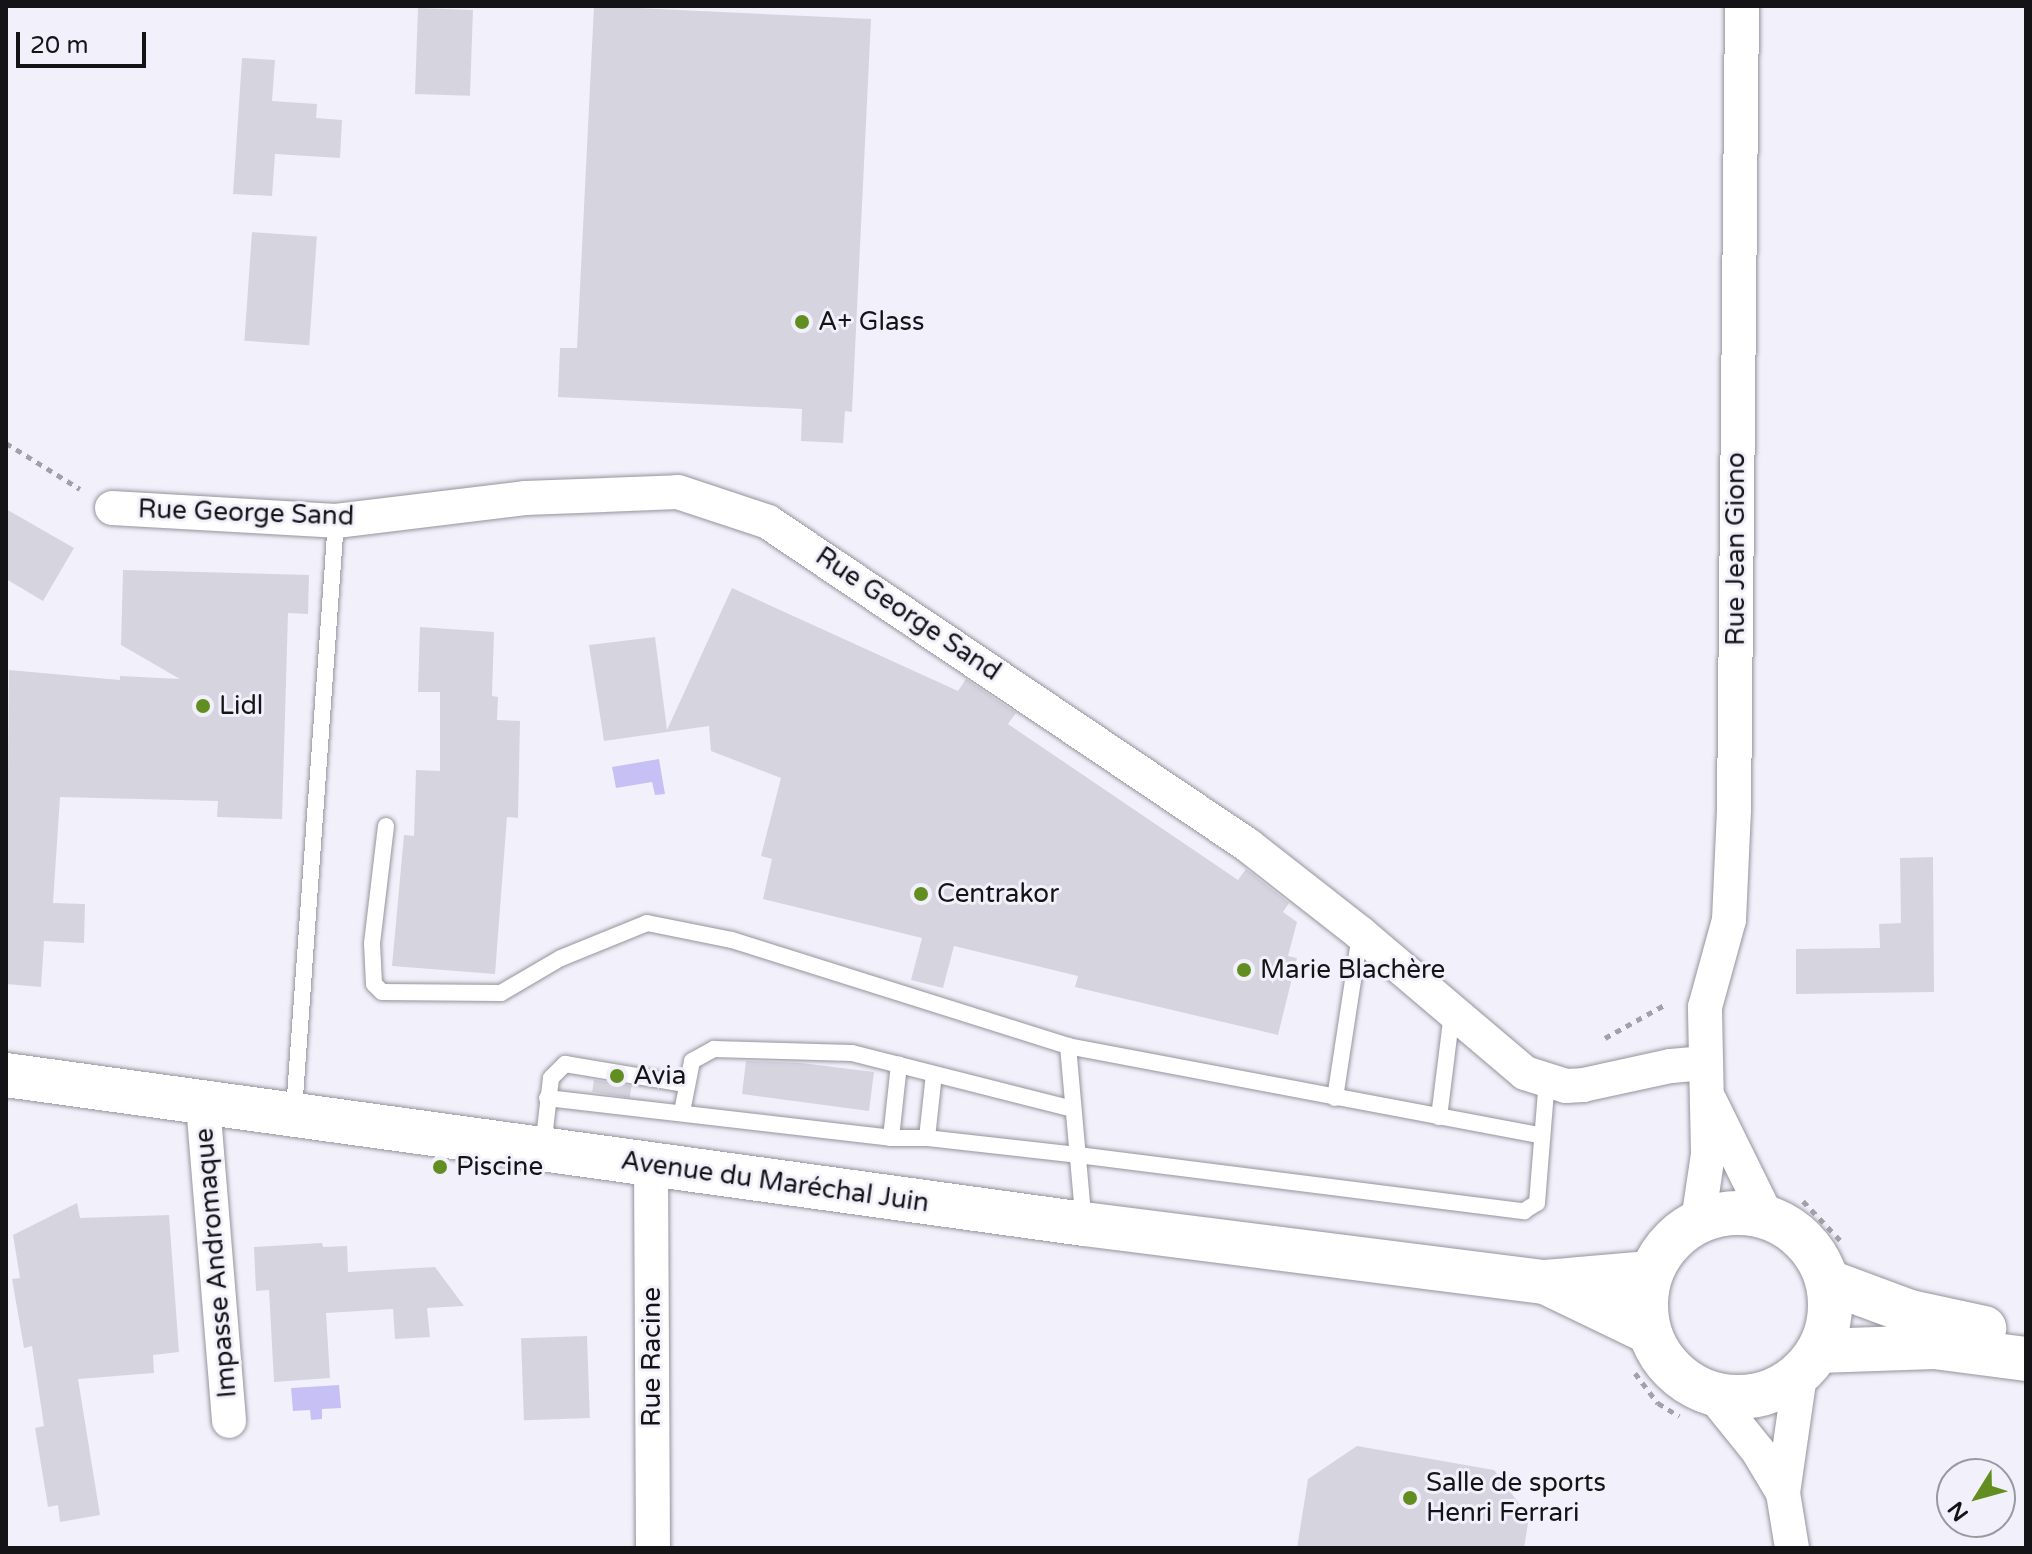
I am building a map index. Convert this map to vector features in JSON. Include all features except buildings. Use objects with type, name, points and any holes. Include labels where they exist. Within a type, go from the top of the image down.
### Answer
[{"type":"main road","name":"Avenue du Maréchal Juin","points":[[6,1075],[651,1166],[1545,1282],[1650,1273]]},
{"type":"main road","points":[[1840,1268],[1831,1309],[1809,1363],[1773,1391],[1702,1410],[1685,1381],[1663,1360],[1636,1347],[1650,1273],[1669,1243],[1698,1221],[1720,1213],[1784,1208],[1789,1227],[1807,1243],[1840,1268],[1910,1312],[2026,1336]]},
{"type":"main road","name":"Avenue du Maréchal Juin","points":[[1545,1282],[1636,1347]]},
{"type":"main road","points":[[1809,1363],[1934,1347],[2026,1359]]},
{"type":"street","name":"Rue Jean Giono","points":[[1698,1221],[1708,1154],[1705,1007],[1729,920],[1734,809],[1742,6]]},
{"type":"street","name":"Rue George Sand","points":[[112,508],[336,521],[525,498],[678,492],[768,522],[1249,846],[1360,933],[1525,1073],[1556,1083]]},
{"type":"street","name":"Rue Jean Giono","points":[[1705,1076],[1784,1208]]},
{"type":"street","points":[[1556,1083],[1705,1076]]},
{"type":"street","name":"Impasse Andromaque","points":[[203,1104],[229,1421]]},
{"type":"street","name":"Rue Racine","points":[[651,1166],[653,1548]]},
{"type":"street","points":[[1792,1548],[1783,1493],[1809,1363]]},
{"type":"street","points":[[1702,1410],[1758,1451],[1783,1493]]},
{"type":"lane","points":[[294,1117],[336,521]]},
{"type":"lane","points":[[386,826],[372,943],[374,984],[382,992],[501,993],[561,958],[647,923],[732,940],[1068,1046],[1541,1135]]},
{"type":"lane","points":[[1335,1098],[1360,933]]},
{"type":"lane","points":[[1439,1117],[1452,1010]]},
{"type":"lane","points":[[1068,1046],[1084,1224]]},
{"type":"lane","points":[[682,1112],[685,1084],[692,1061],[714,1049],[852,1053],[1073,1109]]},
{"type":"lane","points":[[543,1151],[551,1078],[565,1064],[685,1084]]},
{"type":"lane","points":[[891,1138],[899,1064]]},
{"type":"lane","points":[[927,1138],[934,1074]]},
{"type":"lane","points":[[547,1098],[891,1138],[927,1138],[1078,1155],[1524,1211],[1537,1203],[1541,1135],[1556,1083]]},
{"type":"path","name":"Rue George Sand","points":[[6,443],[112,508]]},
{"type":"path","points":[[1556,1083],[1572,1061],[1670,1002],[1705,1007]]},
{"type":"path","points":[[1784,1208],[1821,1216],[1840,1268]]},
{"type":"path","points":[[1636,1347],[1658,1403],[1702,1410]]},
{"type":"shaded area","points":[[659,759],[665,794],[655,795],[652,782],[616,788],[612,767]]},
{"type":"shaded area","points":[[339,1385],[341,1408],[322,1409],[322,1419],[311,1420],[310,1410],[293,1411],[291,1388]]},
{"type":"place","name":"A+ Glass","points":[[802,322]]},
{"type":"place","name":"Lidl","points":[[203,706]]},
{"type":"place","name":"Centrakor","points":[[921,894]]},
{"type":"place","name":"Marie Blachère","points":[[1244,970]]},
{"type":"place","name":"Avia","points":[[617,1076]]},
{"type":"place","name":"Piscine","points":[[440,1167]]},
{"type":"place","name":"Salle de sports Henri Ferrari","points":[[1410,1498]]}]
